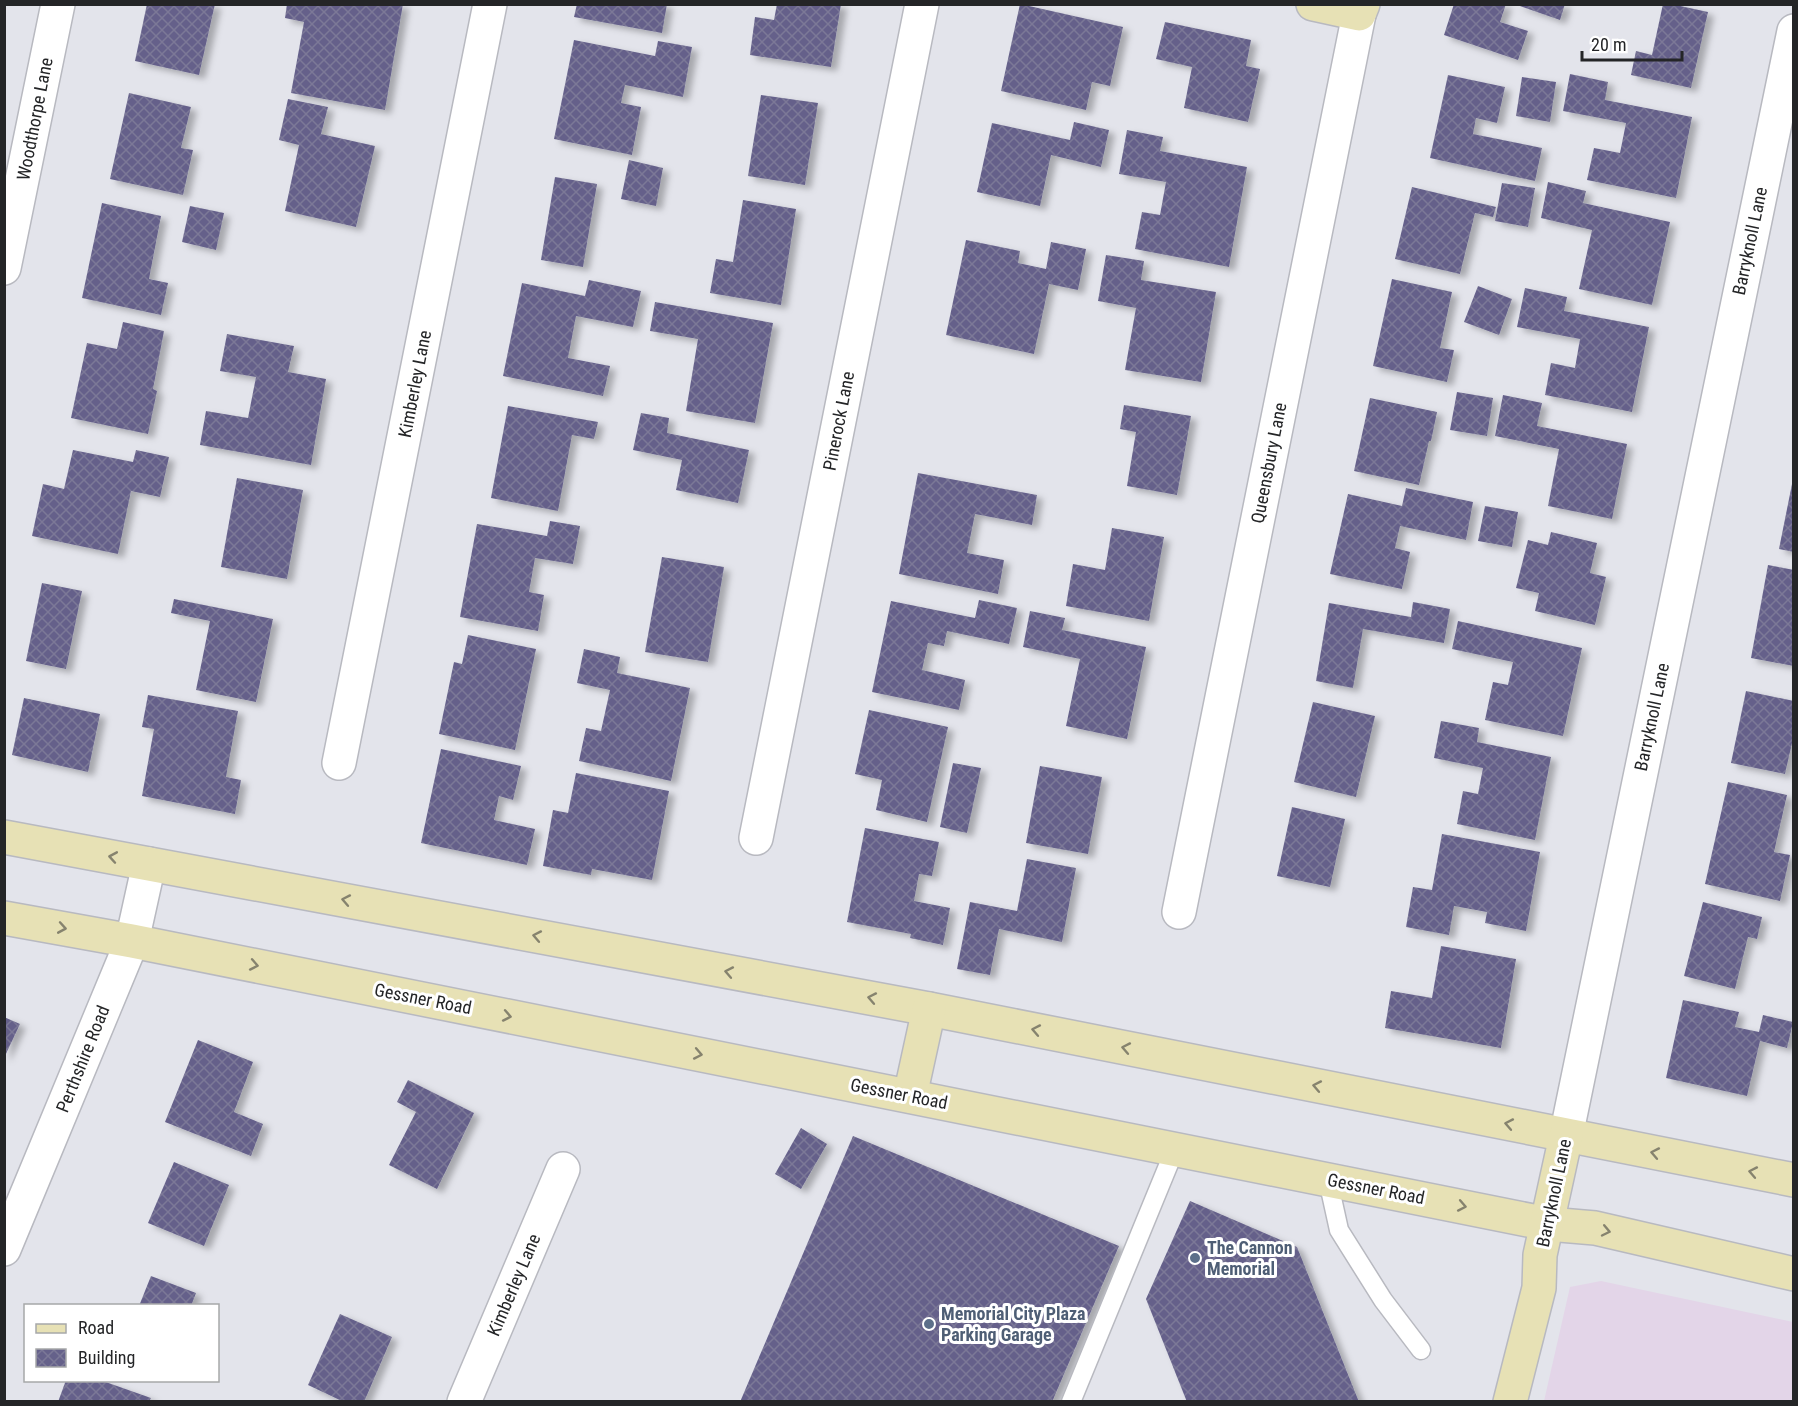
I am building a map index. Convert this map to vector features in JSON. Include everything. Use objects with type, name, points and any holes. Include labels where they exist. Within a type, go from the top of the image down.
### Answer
[{"type":"main road","points":[[1313,4],[1361,9]]},
{"type":"main road","points":[[4,837],[929,1009],[1794,1180]]},
{"type":"main road","name":"Gessner Road","points":[[4,918],[132,941],[1548,1224],[1595,1228],[1794,1274]]},
{"type":"main road","points":[[910,1096],[929,1009]]},
{"type":"main road","name":"Barryknoll Lane","points":[[1510,1401],[1539,1287],[1540,1255],[1566,1136]]},
{"type":"street","name":"Woodthorpe Lane","points":[[4,268],[58,4]]},
{"type":"street","name":"Kimberley Lane","points":[[339,763],[490,4]]},
{"type":"street","name":"Pinerock Lane","points":[[756,838],[922,4]]},
{"type":"street","name":"Queensbury Lane","points":[[1179,912],[1361,9]]},
{"type":"street","name":"Barryknoll Lane","points":[[1566,1136],[1794,31]]},
{"type":"street","name":"Perthshire Road","points":[[4,1250],[132,941],[149,864]]},
{"type":"street","name":"Kimberley Lane","points":[[464,1401],[563,1169]]},
{"type":"lane","points":[[1071,1401],[1175,1149]]},
{"type":"lane","points":[[1328,1180],[1339,1230],[1383,1300],[1421,1350]]},
{"type":"shaded area","points":[[1601,1281],[1793,1322],[1793,1401],[1544,1401],[1570,1287]]},
{"type":"building","points":[[147,4],[215,4],[199,75],[135,61]]},
{"type":"building","points":[[287,4],[403,4],[385,110],[291,93],[304,22],[285,18]]},
{"type":"building","points":[[577,4],[667,4],[662,33],[574,17]]},
{"type":"building","points":[[777,4],[841,4],[831,67],[750,55],[755,17],[774,20]]},
{"type":"building","points":[[1020,4],[1123,27],[1110,86],[1092,82],[1086,110],[1001,91]]},
{"type":"building","points":[[1454,4],[1506,4],[1500,22],[1528,31],[1518,60],[1444,35]]},
{"type":"building","points":[[1514,4],[1565,4],[1560,20]]},
{"type":"building","points":[[1663,4],[1708,12],[1691,88],[1631,75],[1636,51],[1652,55]]},
{"type":"building","points":[[1165,22],[1251,40],[1246,66],[1260,69],[1248,122],[1184,108],[1192,67],[1156,59]]},
{"type":"building","points":[[574,40],[655,56],[658,41],[692,47],[683,97],[625,85],[621,103],[641,107],[632,155],[554,139]]},
{"type":"building","points":[[1570,74],[1608,82],[1605,100],[1692,117],[1676,198],[1587,180],[1594,148],[1620,153],[1626,123],[1563,111]]},
{"type":"building","points":[[1448,75],[1505,87],[1497,123],[1476,118],[1473,134],[1542,148],[1535,181],[1430,158]]},
{"type":"building","points":[[1522,77],[1556,82],[1550,122],[1516,116]]},
{"type":"building","points":[[129,93],[191,107],[181,148],[193,150],[183,195],[110,179]]},
{"type":"building","points":[[761,95],[818,103],[805,185],[748,176]]},
{"type":"building","points":[[288,99],[328,107],[321,134],[375,146],[356,227],[285,211],[299,145],[279,140]]},
{"type":"building","points":[[1074,122],[1109,130],[1101,167],[1051,155],[1040,206],[977,192],[992,123],[1070,140]]},
{"type":"building","points":[[1127,130],[1163,137],[1160,151],[1247,167],[1229,267],[1135,249],[1142,212],[1160,215],[1166,182],[1119,174]]},
{"type":"building","points":[[629,160],[663,168],[656,206],[621,199]]},
{"type":"building","points":[[555,177],[597,184],[583,267],[541,260]]},
{"type":"building","points":[[1548,182],[1586,191],[1583,203],[1670,222],[1652,305],[1579,289],[1592,230],[1541,218]]},
{"type":"building","points":[[1502,183],[1535,188],[1528,227],[1495,221]]},
{"type":"building","points":[[1412,187],[1496,207],[1493,217],[1475,213],[1460,274],[1395,259]]},
{"type":"building","points":[[743,200],[796,209],[781,305],[710,293],[716,259],[733,262]]},
{"type":"building","points":[[102,203],[161,216],[149,279],[168,283],[161,315],[82,298]]},
{"type":"building","points":[[190,206],[224,213],[216,250],[182,242]]},
{"type":"building","points":[[966,240],[1020,251],[1018,263],[1046,269],[1051,242],[1086,249],[1078,290],[1049,284],[1034,354],[946,335]]},
{"type":"building","points":[[1106,255],[1144,261],[1141,280],[1216,292],[1201,382],[1125,370],[1136,308],[1098,301]]},
{"type":"building","points":[[1392,279],[1452,292],[1440,348],[1454,350],[1447,382],[1373,366]]},
{"type":"building","points":[[589,280],[641,291],[633,327],[576,316],[568,358],[610,366],[603,396],[503,376],[522,283],[585,296]]},
{"type":"building","points":[[1478,286],[1512,299],[1499,335],[1464,322]]},
{"type":"building","points":[[1525,288],[1567,297],[1564,311],[1649,327],[1632,412],[1545,395],[1551,363],[1575,368],[1580,339],[1517,327]]},
{"type":"building","points":[[655,302],[773,323],[755,423],[686,411],[698,339],[650,331]]},
{"type":"building","points":[[123,322],[164,331],[153,389],[157,391],[148,434],[71,418],[87,343],[117,349]]},
{"type":"building","points":[[227,334],[294,346],[288,372],[326,379],[311,465],[200,445],[206,411],[248,418],[256,377],[220,371]]},
{"type":"building","points":[[1457,392],[1493,398],[1487,436],[1450,430]]},
{"type":"building","points":[[1503,395],[1542,403],[1537,426],[1627,444],[1612,519],[1548,506],[1559,449],[1495,436]]},
{"type":"building","points":[[1370,398],[1437,412],[1419,485],[1354,471]]},
{"type":"building","points":[[1124,405],[1191,416],[1177,495],[1127,486],[1136,432],[1120,429]]},
{"type":"building","points":[[508,406],[598,422],[594,439],[572,435],[558,511],[491,498]]},
{"type":"building","points":[[641,413],[669,418],[667,433],[749,450],[738,503],[676,490],[682,460],[633,450]]},
{"type":"building","points":[[73,450],[133,462],[136,450],[169,457],[160,497],[131,491],[118,554],[32,536],[43,484],[64,489]]},
{"type":"building","points":[[918,473],[1037,495],[1032,525],[975,514],[967,553],[1004,560],[998,594],[899,574]]},
{"type":"building","points":[[237,478],[303,490],[287,579],[221,567]]},
{"type":"building","points":[[1792,484],[1794,484],[1794,552],[1779,549]]},
{"type":"building","points":[[1406,488],[1473,502],[1466,540],[1400,526],[1395,548],[1410,552],[1402,589],[1330,574],[1348,494],[1402,506]]},
{"type":"building","points":[[1485,506],[1518,512],[1512,547],[1478,541]]},
{"type":"building","points":[[550,521],[580,526],[573,564],[535,558],[529,592],[544,595],[538,631],[460,617],[477,524],[547,536]]},
{"type":"building","points":[[1112,528],[1164,537],[1149,621],[1066,606],[1073,564],[1105,570]]},
{"type":"building","points":[[1551,532],[1597,543],[1590,573],[1606,577],[1595,625],[1535,611],[1539,593],[1516,588],[1528,540],[1548,545]]},
{"type":"building","points":[[662,557],[724,567],[708,662],[645,652]]},
{"type":"building","points":[[1768,565],[1794,570],[1794,666],[1751,658]]},
{"type":"building","points":[[42,583],[82,591],[66,669],[26,661]]},
{"type":"building","points":[[174,599],[273,619],[256,702],[196,690],[210,621],[171,613]]},
{"type":"building","points":[[979,600],[1017,608],[1009,644],[947,631],[944,646],[928,643],[922,670],[965,680],[959,710],[872,692],[891,601],[975,618]]},
{"type":"building","points":[[1413,602],[1450,609],[1444,643],[1363,629],[1353,688],[1316,681],[1329,603],[1411,617]]},
{"type":"building","points":[[1030,611],[1065,618],[1062,630],[1146,647],[1127,739],[1066,726],[1080,659],[1023,647]]},
{"type":"building","points":[[1458,621],[1582,648],[1563,736],[1485,720],[1493,682],[1508,685],[1513,662],[1452,649]]},
{"type":"building","points":[[468,635],[536,649],[515,750],[439,734],[454,662],[462,664]]},
{"type":"building","points":[[584,649],[620,657],[617,673],[690,688],[671,781],[579,761],[586,728],[601,731],[610,690],[577,683]]},
{"type":"building","points":[[1746,691],[1794,701],[1794,734],[1785,774],[1731,763]]},
{"type":"building","points":[[148,695],[238,711],[226,777],[241,780],[235,814],[142,796],[154,729],[142,727]]},
{"type":"building","points":[[24,698],[100,714],[88,772],[12,755]]},
{"type":"building","points":[[1313,702],[1375,716],[1356,797],[1294,782]]},
{"type":"building","points":[[869,710],[948,727],[927,822],[876,810],[882,780],[855,774]]},
{"type":"building","points":[[1441,721],[1479,728],[1477,742],[1551,757],[1535,840],[1457,824],[1463,791],[1478,794],[1483,768],[1434,758]]},
{"type":"building","points":[[441,749],[521,766],[513,800],[499,796],[494,820],[535,829],[527,865],[421,843]]},
{"type":"building","points":[[953,763],[981,768],[967,833],[940,827]]},
{"type":"building","points":[[1040,766],[1102,777],[1088,854],[1026,843]]},
{"type":"building","points":[[576,773],[669,791],[652,880],[592,869],[591,875],[543,866],[553,810],[568,813]]},
{"type":"building","points":[[1728,782],[1787,795],[1774,852],[1790,855],[1780,901],[1705,884]]},
{"type":"building","points":[[1292,807],[1345,819],[1330,887],[1277,876]]},
{"type":"building","points":[[865,828],[939,842],[932,876],[919,874],[914,901],[950,908],[943,945],[910,938],[911,934],[847,922]]},
{"type":"building","points":[[1442,834],[1540,852],[1526,931],[1485,923],[1487,912],[1454,906],[1449,935],[1406,927],[1413,887],[1432,890]]},
{"type":"building","points":[[1027,859],[1076,868],[1062,942],[999,929],[990,975],[957,969],[970,902],[1017,911]]},
{"type":"building","points":[[1703,902],[1762,917],[1757,939],[1748,937],[1735,989],[1684,976]]},
{"type":"building","points":[[1441,946],[1516,959],[1501,1048],[1385,1028],[1391,991],[1432,998]]},
{"type":"building","points":[[1683,1000],[1739,1012],[1735,1027],[1759,1032],[1763,1015],[1793,1022],[1787,1048],[1760,1041],[1747,1096],[1666,1078]]},
{"type":"building","points":[[4,1017],[20,1024],[4,1058]]},
{"type":"building","points":[[198,1040],[253,1062],[234,1112],[263,1124],[251,1156],[165,1122]]},
{"type":"building","points":[[408,1080],[474,1113],[437,1189],[389,1165],[416,1112],[397,1102]]},
{"type":"building","points":[[801,1128],[827,1144],[801,1189],[775,1174]]},
{"type":"building","name":"Memorial City Plaza Parking Garage","points":[[853,1136],[1119,1246],[1052,1402],[740,1402]]},
{"type":"building","points":[[174,1162],[229,1185],[204,1246],[148,1223]]},
{"type":"building","points":[[1190,1201],[1297,1247],[1359,1402],[1187,1402],[1146,1299]]},
{"type":"building","points":[[151,1276],[196,1293],[192,1304],[140,1304]]},
{"type":"building","points":[[340,1314],[392,1337],[364,1402],[344,1402],[308,1385]]},
{"type":"building","points":[[65,1382],[106,1382],[151,1398],[149,1402],[58,1402]]},
{"type":"place","name":"The Cannon Memorial","points":[[1195,1258]]},
{"type":"place","name":"Memorial City Plaza Parking Garage","points":[[929,1324]]}]
